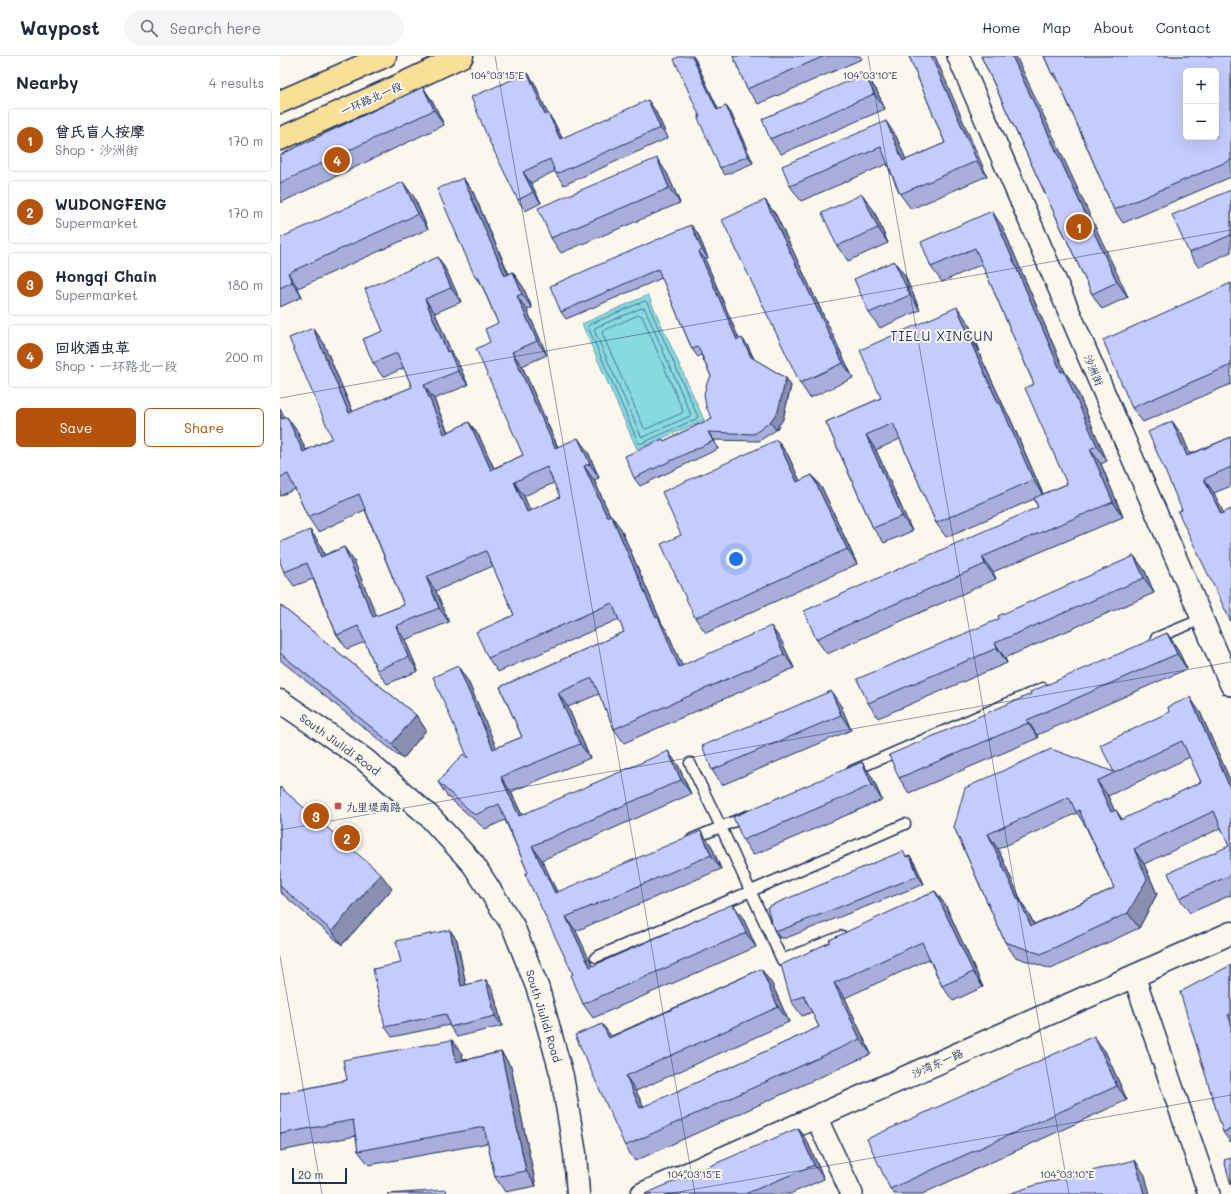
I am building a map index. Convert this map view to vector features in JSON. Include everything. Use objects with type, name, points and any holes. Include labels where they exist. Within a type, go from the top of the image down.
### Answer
[{"type":"main road","points":[[280,102],[361,61],[385,56]]},
{"type":"main road","name":"一环路北一段","points":[[280,140],[462,56]]},
{"type":"street","name":"沙洲街","points":[[958,56],[1231,685]]},
{"type":"street","name":"South Jiulidi Road","points":[[280,701],[364,759],[429,816],[474,864],[513,926],[538,989],[562,1076],[575,1153],[578,1194]]},
{"type":"street","name":"沙湾东一路","points":[[642,1194],[1231,933]]},
{"type":"street","points":[[1134,976],[1209,1194]]},
{"type":"street","points":[[816,1117],[852,1194]]},
{"type":"lane","points":[[1149,642],[1202,619]]},
{"type":"lane","points":[[842,775],[1054,683]]},
{"type":"lane","points":[[690,763],[782,960],[848,934]]},
{"type":"lane","points":[[686,842],[757,812]]},
{"type":"lane","points":[[596,957],[905,824]]},
{"type":"water","points":[[648,295],[704,420],[637,449],[582,324]]},
{"type":"building","points":[[681,56],[692,56],[717,110],[726,106],[748,156],[720,168],[698,118],[700,117],[674,59]]},
{"type":"building","points":[[733,56],[825,56],[747,89]]},
{"type":"building","points":[[909,56],[931,56],[977,161],[900,194],[881,147],[790,186],[782,166],[886,121],[903,161],[945,143]]},
{"type":"building","points":[[981,56],[1012,56],[1117,282],[1092,294]]},
{"type":"building","points":[[1044,56],[1231,56],[1231,160],[1114,210],[1055,73],[1052,74]]},
{"type":"building","points":[[528,73],[545,115],[548,113],[560,139],[648,100],[660,128],[556,174],[550,159],[523,172],[533,192],[518,200],[490,143],[471,97]]},
{"type":"building","points":[[865,74],[874,94],[770,139],[762,119]]},
{"type":"building","points":[[423,87],[434,110],[280,183],[280,155]]},
{"type":"building","points":[[657,158],[669,188],[551,238],[538,208]]},
{"type":"building","points":[[463,178],[505,276],[513,272],[522,294],[517,296],[537,341],[512,352],[555,448],[578,438],[590,464],[584,466],[607,517],[611,515],[656,618],[658,617],[679,667],[771,626],[784,654],[614,729],[592,678],[558,693],[580,744],[501,777],[519,816],[668,751],[681,780],[532,846],[555,893],[701,831],[711,855],[566,917],[590,967],[733,904],[746,933],[583,1004],[571,975],[573,974],[525,874],[528,873],[499,804],[475,815],[438,782],[463,754],[468,758],[433,677],[458,666],[493,749],[522,737],[500,687],[624,632],[612,603],[488,658],[476,632],[514,615],[486,551],[426,577],[439,608],[396,626],[408,657],[377,670],[358,626],[337,635],[307,563],[284,572],[280,562],[280,542],[310,530],[321,557],[344,547],[373,617],[404,605],[359,494],[308,517],[288,474],[280,477],[280,415],[282,419],[287,417],[303,452],[332,438],[289,338],[313,328],[349,413],[412,387],[397,353],[373,363],[363,339],[383,331],[365,289],[438,257],[451,288],[425,299],[447,352],[449,351],[458,371],[424,385],[444,434],[469,422],[491,470],[523,455],[476,349],[490,342],[485,329],[498,323],[478,276],[475,277],[437,189]],"holes":[[[547,467],[560,497],[527,512],[514,482]]]},
{"type":"building","points":[[403,182],[418,214],[288,273],[292,282],[280,288],[280,238]]},
{"type":"building","points":[[1231,190],[1231,235],[1189,253],[1172,215]]},
{"type":"building","points":[[862,194],[878,228],[837,246],[822,213]]},
{"type":"building","points":[[765,200],[843,363],[800,383],[722,220]]},
{"type":"building","points":[[992,211],[1061,372],[1064,371],[1097,446],[1090,449],[1113,502],[982,557],[985,564],[816,639],[804,611],[1038,507],[1034,498],[1067,484],[1025,388],[1034,384],[975,248],[931,267],[921,242]]},
{"type":"building","points":[[691,225],[702,250],[699,252],[737,340],[742,338],[751,357],[786,378],[778,411],[770,422],[754,434],[708,432],[713,441],[634,478],[625,456],[663,439],[664,441],[712,418],[706,407],[704,394],[711,376],[698,347],[692,349],[658,269],[561,312],[550,286]]},
{"type":"building","points":[[894,261],[910,295],[869,313],[854,279]]},
{"type":"building","points":[[1231,283],[1231,365],[1132,408],[1103,340]]},
{"type":"building","points":[[957,307],[968,336],[998,403],[1000,403],[1033,480],[936,523],[893,423],[866,435],[902,516],[873,528],[826,422],[881,398],[860,350]]},
{"type":"building","points":[[1172,421],[1187,456],[1231,437],[1231,467],[1204,479],[1221,514],[1231,509],[1231,622],[1178,512],[1182,510],[1148,432]]},
{"type":"building","points":[[777,440],[797,482],[812,475],[847,549],[695,618],[661,544],[681,535],[662,492]]},
{"type":"building","points":[[1134,556],[1144,578],[995,643],[997,648],[868,703],[857,679],[999,619],[998,616]]},
{"type":"building","points":[[280,605],[416,715],[392,744],[280,653]]},
{"type":"building","points":[[1167,633],[1177,654],[1027,720],[1028,723],[899,778],[889,755],[1031,694],[1030,692]]},
{"type":"building","points":[[831,691],[841,715],[712,770],[702,746]]},
{"type":"building","points":[[1190,697],[1231,790],[1231,875],[1179,898],[1168,873],[1229,846],[1214,811],[1134,849],[1147,879],[1128,913],[1041,954],[1005,942],[954,827],[965,788],[1051,749],[1114,772],[1100,745],[1169,712],[1168,707]],"holes":[[[1182,741],[1201,782],[1121,820],[1116,810],[1111,812],[1097,781]],[[1069,797],[1076,812],[1079,810],[1114,888],[1031,926],[988,834]]]},
{"type":"building","points":[[862,762],[872,785],[743,840],[733,817]]},
{"type":"building","points":[[280,787],[381,874],[332,931],[280,886]]},
{"type":"building","points":[[903,851],[906,857],[910,856],[918,876],[781,930],[774,930],[767,907]]},
{"type":"building","points":[[935,891],[973,972],[942,986],[922,942],[834,983],[860,1039],[625,1146],[575,1035],[602,1024],[609,1038],[761,969],[778,1007],[626,1076],[640,1108],[819,1027],[804,996],[791,1001],[781,965],[830,942],[829,940]]},
{"type":"building","points":[[450,930],[461,986],[486,980],[495,1016],[450,1027],[446,1014],[385,1027],[373,969],[401,963],[396,941]]},
{"type":"building","points":[[1231,965],[1231,1014],[1228,1015],[1231,1023],[1231,1129],[1223,1132],[1180,992]]},
{"type":"building","points":[[1094,1036],[1117,1086],[890,1189],[867,1139]]},
{"type":"building","points":[[452,1040],[456,1062],[501,1052],[526,1171],[495,1177],[484,1127],[358,1151],[353,1120],[280,1134],[280,1094],[347,1080],[343,1060]]},
{"type":"building","points":[[798,1128],[814,1165],[745,1194],[645,1194]]},
{"type":"building","points":[[1231,1158],[1231,1185],[1224,1160]]},
{"type":"building","points":[[1135,1160],[1144,1194],[1008,1194],[1036,1185]]},
{"type":"building","points":[[446,1190],[447,1194],[387,1194]]},
{"type":"place","name":"回收酒虫草","points":[[337,160]]},
{"type":"place","name":"曾氏盲人按摩","points":[[1079,227]]},
{"type":"place","name":"九里堤南路","points":[[338,806]]},
{"type":"place","name":"Hongqi Chain","points":[[316,816]]},
{"type":"place","name":"WUDONGFENG","points":[[347,838]]},
{"type":"district","name":"TIELU XINCUN","points":[[942,335]]}]
